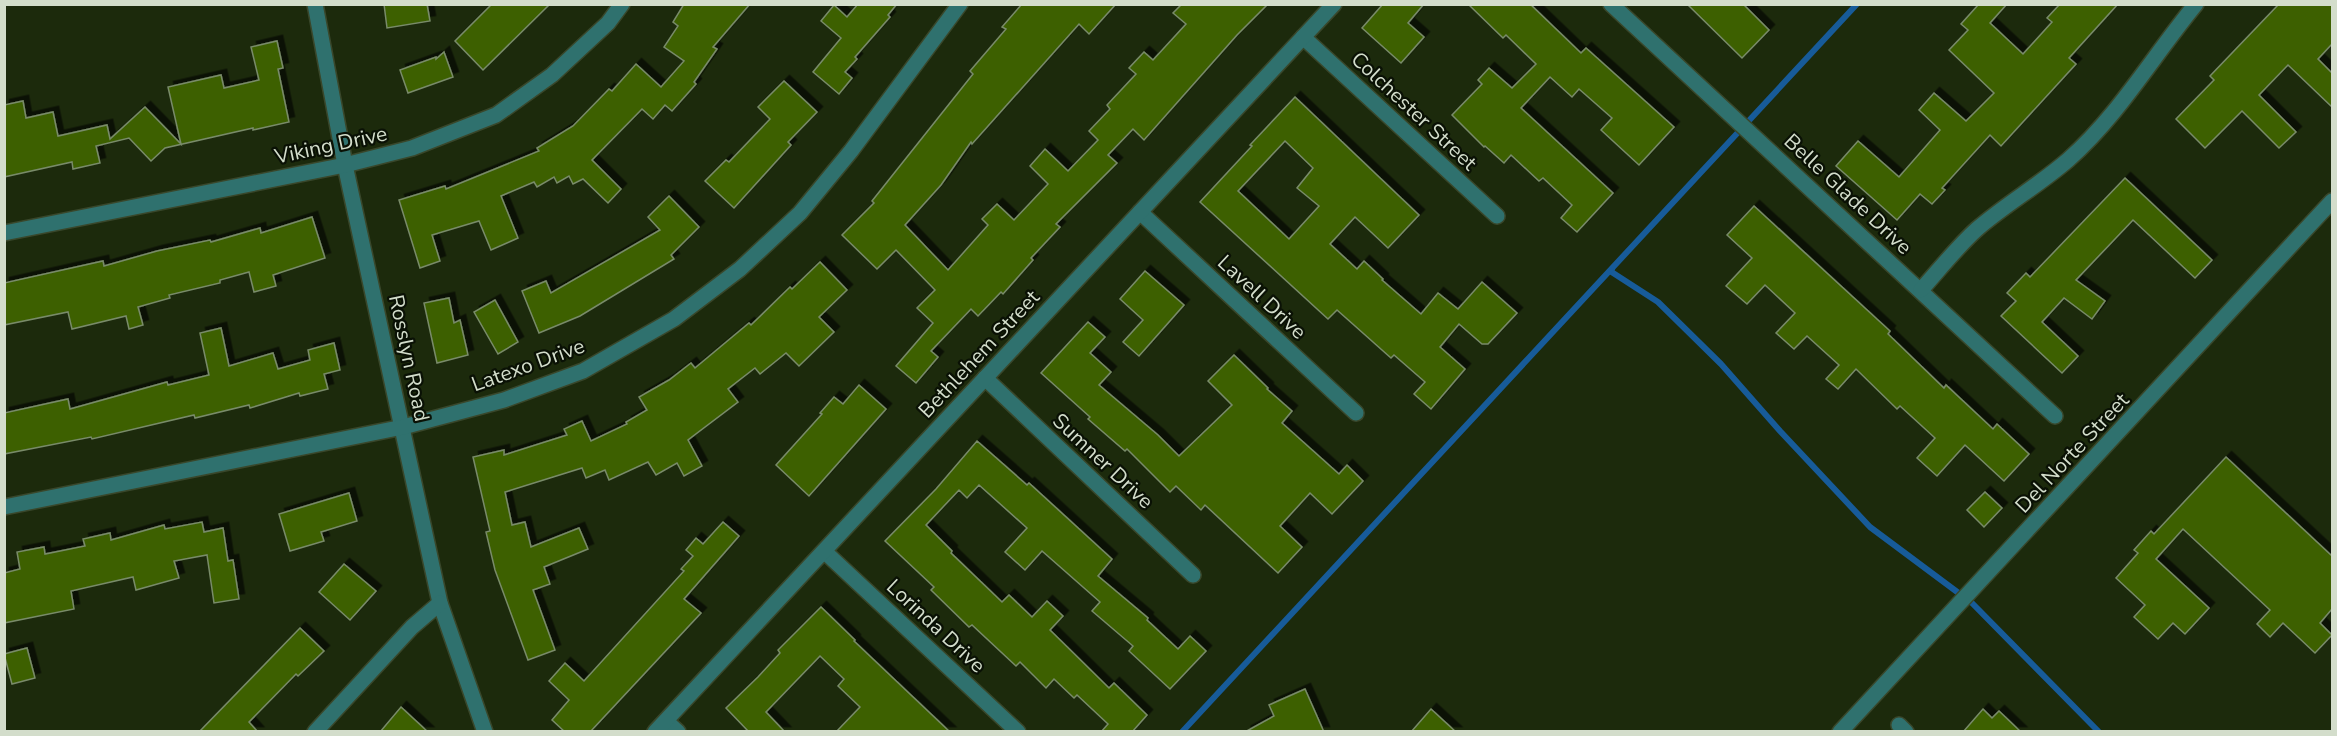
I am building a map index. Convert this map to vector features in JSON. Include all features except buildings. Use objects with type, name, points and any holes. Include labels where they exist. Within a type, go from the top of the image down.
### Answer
[{"type":"street","name":"Rosslyn Road","points":[[315,4],[345,165],[440,603],[481,715],[485,732]]},
{"type":"street","name":"Viking Drive","points":[[4,233],[345,165],[412,148],[496,115],[552,75],[608,23],[622,4]]},
{"type":"street","name":"Latexo Drive","points":[[4,507],[403,427],[504,400],[583,371],[684,312],[740,269],[800,213],[850,151],[960,4]]},
{"type":"street","name":"Bethlehem Street","points":[[661,726],[1334,4]]},
{"type":"street","name":"Belle Glade Drive","points":[[1611,4],[2055,416]]},
{"type":"street","points":[[1921,290],[1975,231],[2067,160],[2108,120],[2196,4]]},
{"type":"street","name":"Colchester Street","points":[[1303,37],[1497,216]]},
{"type":"street","name":"Del Norte Street","points":[[1840,732],[2332,201]]},
{"type":"street","name":"Lavell Drive","points":[[1140,212],[1356,413]]},
{"type":"street","name":"Sumner Drive","points":[[985,378],[1193,575]]},
{"type":"street","name":"Lorinda Drive","points":[[825,552],[1018,732]]},
{"type":"street","points":[[315,732],[412,627],[440,603]]},
{"type":"street","name":"Rosslyn Road","points":[[481,715],[492,732]]},
{"type":"street","points":[[661,726],[678,732]]},
{"type":"waterway","points":[[1182,732],[1857,4]]},
{"type":"waterway","points":[[1612,269],[1610,271],[1658,302],[1721,364],[1870,527],[1972,603],[2099,732]]}]
